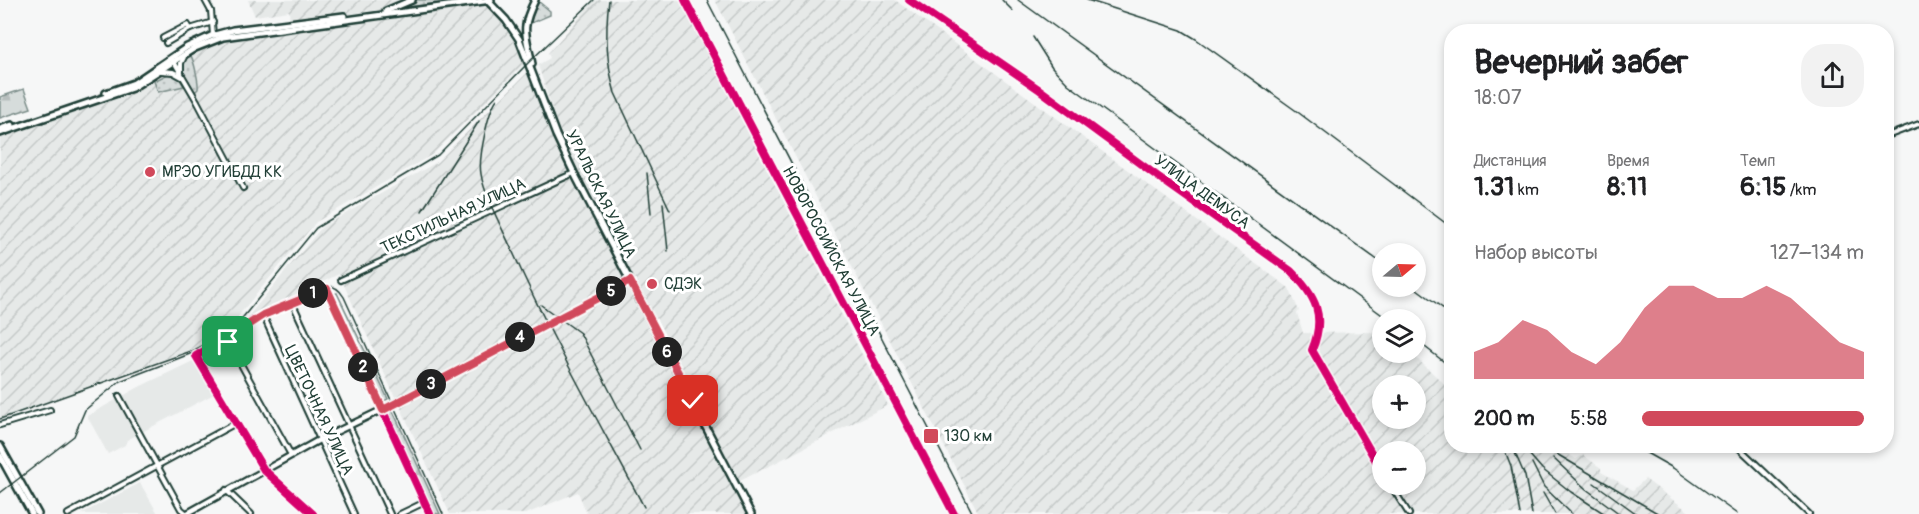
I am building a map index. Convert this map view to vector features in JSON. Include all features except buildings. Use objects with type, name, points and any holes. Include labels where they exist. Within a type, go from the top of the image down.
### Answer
[{"type":"main road","points":[[18,125],[134,83],[189,51],[234,34],[388,12],[412,0]]},
{"type":"main road","points":[[444,6],[449,0]]},
{"type":"main road","points":[[0,131],[132,88],[160,71],[199,41],[213,35],[233,30],[489,0]]},
{"type":"main road","name":"УРАЛЬСКАЯ УЛИЦА","points":[[489,0],[515,32],[574,173],[752,514]]},
{"type":"main road","points":[[515,32],[522,32],[535,0]]},
{"type":"main road","name":"УРАЛЬСКАЯ УЛИЦА","points":[[524,27],[532,72],[542,99]]},
{"type":"main road","points":[[0,446],[38,514]]},
{"type":"main road","points":[[0,456],[32,514]]},
{"type":"street","points":[[205,0],[211,11],[213,35]]},
{"type":"street","name":"НОВОРОССИЙСКАЯ УЛИЦА","points":[[685,0],[954,514]]},
{"type":"street","name":"УЛИЦА ДЕМУСА","points":[[909,0],[1040,90],[1291,271],[1306,286],[1315,303],[1320,324],[1311,350],[1372,454]]},
{"type":"street","points":[[166,43],[190,29],[213,22]]},
{"type":"street","points":[[163,38],[188,26],[190,29]]},
{"type":"street","points":[[189,51],[181,63],[181,72],[243,188]]},
{"type":"street","points":[[173,60],[184,78]]},
{"type":"street","points":[[160,71],[172,72],[184,78]]},
{"type":"street","points":[[1894,133],[1919,124]]},
{"type":"street","name":"ТЕКСТИЛЬНАЯ УЛИЦА","points":[[341,280],[574,173]]},
{"type":"street","points":[[119,396],[181,509],[186,514],[319,440],[383,410],[630,281]]},
{"type":"street","points":[[313,514],[264,470],[196,356],[263,315],[327,289],[430,514]]},
{"type":"street","points":[[292,302],[390,514]]},
{"type":"street","name":"ЦВЕТОЧНАЯ УЛИЦА","points":[[263,315],[354,514]]},
{"type":"street","points":[[226,339],[291,455]]},
{"type":"street","points":[[0,425],[50,410]]},
{"type":"street","points":[[68,514],[236,423]]},
{"type":"street","points":[[1744,453],[1809,514]]},
{"type":"street","points":[[226,490],[251,514]]},
{"type":"street","points":[[1397,495],[1409,514]]},
{"type":"street","points":[[400,514],[425,502]]},
{"type":"shaded area","points":[[248,0],[409,0],[387,9],[290,20],[289,11],[255,16]]},
{"type":"shaded area","points":[[595,0],[680,0],[888,405],[738,482],[584,183],[556,121],[538,65],[550,58],[548,53]]},
{"type":"shaded area","points":[[715,0],[895,0],[1289,288],[1299,311],[1297,313],[1303,333],[1372,332],[1372,363],[1422,363],[1444,384],[1444,453],[1567,453],[1576,459],[1583,455],[1601,468],[1601,472],[1633,490],[1645,479],[1692,514],[979,514]]},
{"type":"shaded area","points":[[489,5],[516,38],[525,63],[433,154],[316,222],[229,327],[201,346],[0,418],[0,136],[139,87],[196,50],[232,40]]},
{"type":"shaded area","points":[[529,71],[549,129],[626,280],[396,399],[339,274],[246,319],[322,227],[437,162]]},
{"type":"shaded area","points":[[629,287],[748,514],[587,514],[578,492],[526,514],[450,514],[399,404]]},
{"type":"shaded area","points":[[195,360],[214,394],[127,440],[125,445],[108,454],[87,416],[139,387]]},
{"type":"shaded area","points":[[140,483],[157,512],[155,514],[81,514]]},
{"type":"green space","points":[[416,0],[447,0],[443,3],[408,7]]},
{"type":"green space","points":[[538,1],[550,11],[550,15],[531,23],[532,13]]},
{"type":"green space","points":[[187,55],[191,56],[195,67],[198,86],[196,91],[193,91],[182,70]]},
{"type":"green space","points":[[168,74],[178,76],[184,86],[158,92],[154,81]]},
{"type":"green space","points":[[24,89],[31,108],[0,118],[0,97]]},
{"type":"green space","points":[[337,293],[388,399],[382,402],[334,294]]},
{"type":"green space","points":[[392,409],[440,514],[432,514],[386,412]]},
{"type":"tram line","points":[[0,493],[74,436],[85,410],[120,381],[208,347],[262,313],[321,286],[332,286],[344,297],[443,514]]},
{"type":"railway","points":[[0,419],[194,350],[214,340],[239,322],[316,228],[438,155],[528,63],[594,0]]},
{"type":"railway","points":[[609,0],[607,47],[615,93],[670,210]]},
{"type":"railway","points":[[707,0],[973,514]]},
{"type":"railway","points":[[1002,0],[1013,11]]},
{"type":"railway","points":[[1018,0],[1372,256]]},
{"type":"railway","points":[[1087,0],[1181,30],[1196,39],[1444,222]]},
{"type":"railway","points":[[1033,37],[1052,67],[1068,84],[1374,309]]},
{"type":"railway","points":[[497,99],[487,124],[482,147],[480,167],[486,192],[543,315],[644,507]]},
{"type":"railway","points":[[422,211],[479,121]]},
{"type":"railway","points":[[647,173],[651,213]]},
{"type":"railway","points":[[663,203],[668,251]]},
{"type":"railway","points":[[1426,296],[1444,309]]},
{"type":"railway","points":[[541,305],[580,333],[640,450]]},
{"type":"railway","points":[[1426,348],[1444,362]]},
{"type":"railway","points":[[1506,453],[1511,466],[1520,514]]},
{"type":"railway","points":[[1515,453],[1525,476],[1532,514]]},
{"type":"railway","points":[[1528,453],[1542,469],[1571,492],[1605,514]]},
{"type":"railway","points":[[1555,453],[1659,514]]},
{"type":"railway","points":[[1646,453],[1673,468],[1737,514]]},
{"type":"railway","points":[[1553,458],[1586,489],[1620,514]]},
{"type":"railway","points":[[1532,463],[1544,487],[1572,514]]},
{"type":"railway","points":[[1594,483],[1637,514]]},
{"type":"railway","points":[[1543,493],[1555,514]]},
{"type":"cycle path","points":[[685,0],[954,514]]},
{"type":"cycle path","points":[[909,0],[1040,90],[1291,271],[1307,289],[1316,307],[1318,327],[1312,350],[1372,454]]},
{"type":"cycle path","points":[[313,514],[264,470],[196,356],[263,315],[322,289],[327,289],[430,514]]},
{"type":"place","name":"МРЭО УГИБДД КК","points":[[150,172]]},
{"type":"place","name":"СДЭК","points":[[652,284]]},
{"type":"place","name":"130 км","points":[[931,436]]},
{"type":"route","points":[[228,342],[226,339],[263,315],[322,289],[327,289],[383,410],[630,281],[693,401]]}]
